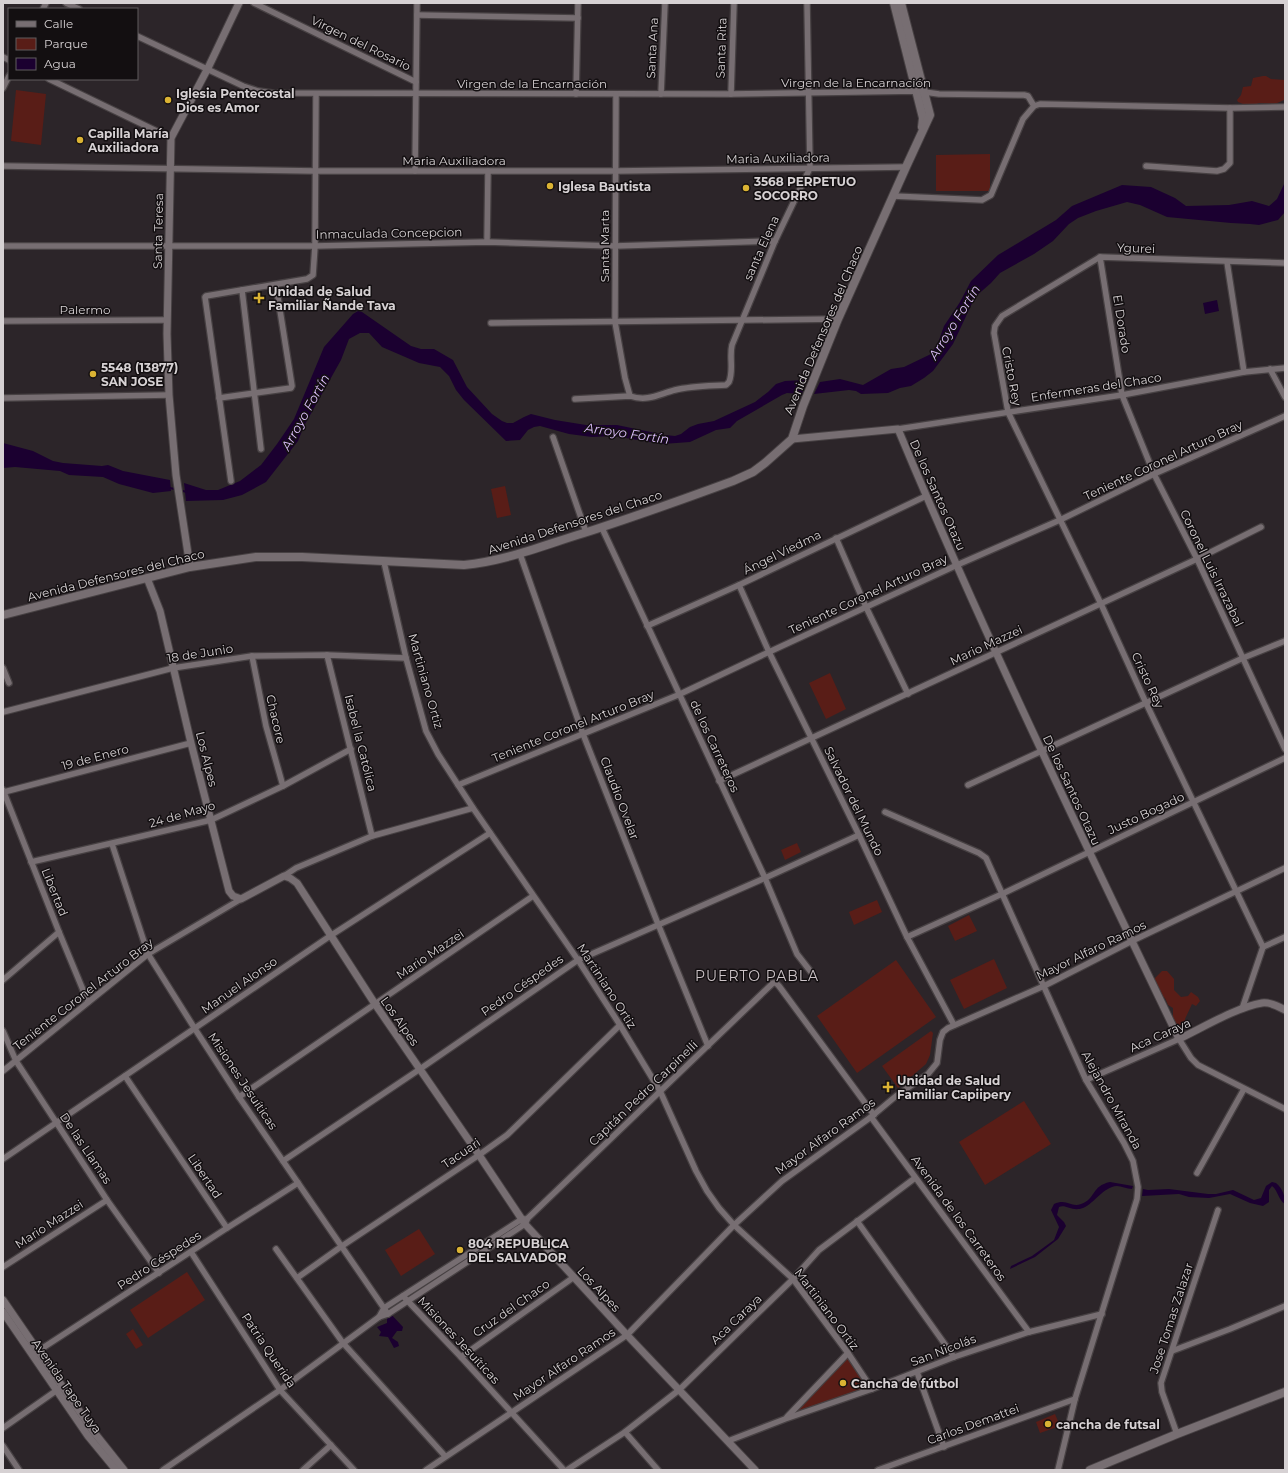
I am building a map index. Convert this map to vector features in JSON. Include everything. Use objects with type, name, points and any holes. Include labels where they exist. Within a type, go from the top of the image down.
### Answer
[{"type":"main road","points":[[894,3],[921,92]]},
{"type":"main road","points":[[902,3],[921,92],[923,118],[921,136]]},
{"type":"main road","name":"Avenida Defensores del Chaco","points":[[3,616],[190,567],[256,557],[302,557],[464,565],[487,563],[602,528],[727,484],[747,475],[765,463],[792,439],[803,406],[838,320],[930,116],[921,92]]},
{"type":"main road","points":[[1090,1470],[1285,1392]]},
{"type":"street","points":[[66,3],[77,8]]},
{"type":"street","name":"Santa Teresa","points":[[190,567],[176,475],[169,395],[167,320],[171,138],[208,68],[239,3]]},
{"type":"street","name":"Virgen del Rosario","points":[[254,3],[416,82]]},
{"type":"street","points":[[415,171],[417,3]]},
{"type":"street","points":[[576,94],[578,3]]},
{"type":"street","name":"Santa Ana","points":[[661,94],[665,3]]},
{"type":"street","name":"Santa Rita","points":[[731,94],[734,3]]},
{"type":"street","name":"santa Elena","points":[[630,396],[636,398],[652,398],[675,390],[726,385],[729,382],[731,371],[731,350],[742,320],[775,241],[810,168],[807,3]]},
{"type":"street","points":[[417,15],[578,18]]},
{"type":"street","name":"Virgen de la Encarnación","points":[[138,36],[208,68],[243,86],[258,91],[272,93],[731,94],[921,92],[939,94],[1024,95],[1028,96],[1034,106]]},
{"type":"street","points":[[3,88],[8,78]]},
{"type":"street","points":[[51,80],[171,138]]},
{"type":"street","points":[[231,481],[205,297],[311,278],[313,275],[315,246],[316,94]]},
{"type":"street","name":"Santa Marta","points":[[616,94],[615,322],[625,378],[630,396]]},
{"type":"street","points":[[893,196],[982,200],[992,195],[1023,119],[1034,106],[1040,104],[1230,108],[1285,107]]},
{"type":"street","points":[[1146,166],[1217,171],[1224,169],[1230,163],[1230,108]]},
{"type":"street","name":"Maria Auxiliadora","points":[[3,166],[315,171],[616,171],[906,167]]},
{"type":"street","points":[[487,242],[488,171]]},
{"type":"street","name":"Inmaculada Concepcion","points":[[3,246],[315,246],[487,242],[615,246],[775,241]]},
{"type":"street","name":"Ygurei","points":[[1002,316],[1100,257],[1285,263]]},
{"type":"street","name":"El Dorado","points":[[1100,257],[1122,395]]},
{"type":"street","points":[[1227,262],[1244,372]]},
{"type":"street","points":[[219,398],[290,388],[292,386],[276,285]]},
{"type":"street","points":[[242,290],[261,449]]},
{"type":"street","name":"Cristo Rey","points":[[1002,316],[995,326],[994,333],[1008,412],[1101,604],[1146,703],[1263,947]]},
{"type":"street","name":"Palermo","points":[[3,321],[167,320]]},
{"type":"street","points":[[491,323],[838,320]]},
{"type":"street","name":"Enfermeras del Chaco","points":[[792,439],[898,428],[1122,395],[1244,372],[1285,368]]},
{"type":"street","points":[[1270,369],[1285,397]]},
{"type":"street","points":[[3,398],[169,395]]},
{"type":"street","name":"Coronel Luis Irrazabal","points":[[1122,395],[1154,474],[1197,559],[1285,749]]},
{"type":"street","points":[[575,399],[630,396]]},
{"type":"street","name":"Teniente Coronel Arturo Bray","points":[[458,786],[678,695],[1060,520],[1154,474],[1285,416]]},
{"type":"street","name":"De los Santos Otazu","points":[[898,428],[926,496],[996,652],[1089,852],[1179,1039],[1191,1058],[1198,1065],[1285,1109]]},
{"type":"street","points":[[553,437],[586,532]]},
{"type":"street","name":"Ángel Viedma","points":[[647,626],[739,585],[926,496]]},
{"type":"street","name":"Mario Mazzei","points":[[719,781],[1101,604],[1261,527]]},
{"type":"street","name":"de los Carreteros","points":[[602,528],[678,695],[765,878],[797,954],[811,972]]},
{"type":"street","points":[[836,538],[866,608],[908,694]]},
{"type":"street","name":"Claudio Ovelar","points":[[520,554],[583,734],[708,1046]]},
{"type":"street","name":"Martiniano Ortiz","points":[[384,562],[406,658],[426,731],[438,754],[458,786],[578,960],[620,1025],[660,1091],[696,1171],[707,1191],[734,1225],[793,1279],[848,1353],[872,1389]]},
{"type":"street","name":"Los Alpes","points":[[147,578],[160,611],[191,743],[229,891],[233,896],[241,899]]},
{"type":"street","name":"Salvador del Mundo","points":[[739,585],[769,652],[860,835],[907,937],[954,1024]]},
{"type":"street","points":[[968,785],[1043,752],[1243,658],[1285,641]]},
{"type":"street","name":"18 de Junio","points":[[3,712],[174,668],[252,656],[328,655],[406,658]]},
{"type":"street","name":"Isabel la Católica","points":[[328,655],[372,836]]},
{"type":"street","name":"Chacore","points":[[252,656],[266,726],[282,786]]},
{"type":"street","points":[[3,668],[9,683]]},
{"type":"street","name":"19 de Enero","points":[[4,791],[191,743]]},
{"type":"street","name":"24 de Mayo","points":[[31,862],[211,820],[282,786],[351,749]]},
{"type":"street","name":"Justo Bogado","points":[[907,937],[1002,894],[1285,758]]},
{"type":"street","name":"Libertad","points":[[4,791],[88,1002]]},
{"type":"street","points":[[241,899],[296,868],[372,836],[473,808]]},
{"type":"street","name":"Alejandro Miranda","points":[[885,812],[979,853],[986,858],[1086,1080],[1124,1143],[1133,1161],[1138,1187],[1137,1200],[1075,1399],[1058,1470]]},
{"type":"street","name":"Manuel Alonso","points":[[3,1159],[330,936],[490,832]]},
{"type":"street","name":"Pedro Céspedes","points":[[283,1161],[578,960],[860,835]]},
{"type":"street","name":"Misiones Jesuíticas","points":[[112,844],[148,954],[239,1097],[388,1314]]},
{"type":"street","name":"Mayor Alfaro Ramos","points":[[426,1470],[627,1335],[734,1225],[782,1181],[928,1074],[936,1063],[943,1032],[954,1024],[1044,986],[1132,941],[1285,868]]},
{"type":"street","name":"Los Alpes","points":[[284,876],[290,878],[296,883],[375,1004],[525,1220],[627,1335],[755,1470]]},
{"type":"street","name":"Mario Mazzei","points":[[239,1097],[533,896]]},
{"type":"street","name":"Teniente Coronel Arturo Bray","points":[[3,1071],[148,954],[241,899]]},
{"type":"street","points":[[3,980],[59,932]]},
{"type":"street","points":[[1242,1008],[1263,947],[1285,937]]},
{"type":"street","name":"Capitán Pedro Carpinelli","points":[[379,1317],[384,1308],[478,1251],[525,1220],[773,983]]},
{"type":"street","name":"Avenida de los Carreteros","points":[[773,983],[776,983],[779,986],[916,1178],[1029,1332]]},
{"type":"street","points":[[1242,1008],[1262,1003],[1273,1004],[1285,1010]]},
{"type":"street","name":"Aca Caraya","points":[[1086,1080],[1179,1039],[1242,1008]]},
{"type":"street","name":"Tacuari","points":[[297,1278],[507,1135],[620,1025]]},
{"type":"street","name":"De las Llamas","points":[[3,1031],[16,1061],[107,1200],[159,1273]]},
{"type":"street","name":"Libertad","points":[[125,1076],[227,1228]]},
{"type":"street","points":[[1197,1173],[1244,1089]]},
{"type":"street","name":"Aca Caraya","points":[[565,1470],[625,1432],[679,1390],[793,1279],[819,1250],[916,1178]]},
{"type":"street","name":"Pedro Céspedes","points":[[35,1353],[298,1183]]},
{"type":"street","name":"Mario Mazzei","points":[[3,1267],[107,1200]]},
{"type":"street","name":"Jose Tomas Zalazar","points":[[1177,1434],[1162,1392],[1161,1383],[1218,1210]]},
{"type":"street","points":[[857,1221],[954,1356]]},
{"type":"street","points":[[276,1248],[343,1343],[445,1456]]},
{"type":"street","name":"Capitán Pedro Carpinelli","points":[[164,1470],[280,1390],[379,1317],[388,1314],[408,1302],[478,1251]]},
{"type":"street","name":"Patria Querida","points":[[191,1252],[280,1390],[354,1470]]},
{"type":"street","name":"Cruz del Chaco","points":[[461,1357],[574,1277]]},
{"type":"street","name":"Misiones Jesuíticas","points":[[403,1296],[565,1470]]},
{"type":"street","points":[[3,1300],[35,1353]]},
{"type":"street","points":[[1172,1351],[1285,1306]]},
{"type":"street","name":"Avenida Tape Tuya","points":[[3,1312],[35,1353],[59,1388],[88,1436],[116,1470]]},
{"type":"street","name":"San Nicolás","points":[[728,1441],[785,1419],[872,1389],[954,1356],[1029,1332],[1102,1314]]},
{"type":"street","points":[[785,1419],[848,1353]]},
{"type":"street","points":[[917,1372],[944,1447]]},
{"type":"street","points":[[3,1428],[59,1388],[124,1470]]},
{"type":"street","name":"Carlos Demattei","points":[[878,1470],[1075,1399]]},
{"type":"street","points":[[625,1432],[658,1470]]},
{"type":"street","points":[[303,1470],[331,1445]]},
{"type":"street","points":[[3,1446],[19,1470]]},
{"type":"green space","points":[[1263,76],[1271,79],[1285,80],[1284,100],[1275,104],[1259,103],[1254,105],[1238,102],[1237,100],[1241,95],[1243,87],[1251,86],[1253,78]]},
{"type":"green space","points":[[16,90],[46,94],[41,145],[11,141]]},
{"type":"green space","points":[[990,154],[990,191],[936,191],[936,155]]},
{"type":"green space","points":[[505,486],[511,515],[497,518],[491,489]]},
{"type":"green space","points":[[830,673],[846,709],[826,719],[809,683]]},
{"type":"green space","points":[[797,843],[801,852],[785,860],[781,850]]},
{"type":"green space","points":[[877,900],[882,912],[854,925],[849,912]]},
{"type":"green space","points":[[969,915],[977,931],[955,941],[948,926]]},
{"type":"green space","points":[[994,959],[1007,988],[964,1009],[950,980]]},
{"type":"green space","points":[[896,960],[936,1017],[857,1073],[817,1016]]},
{"type":"green space","points":[[1162,971],[1167,971],[1174,979],[1174,990],[1181,997],[1188,996],[1191,992],[1198,997],[1200,1001],[1196,1006],[1192,1004],[1185,1019],[1187,1025],[1173,1025],[1173,1008],[1168,1005],[1165,998],[1160,996],[1160,990],[1154,986],[1153,980]]},
{"type":"green space","points":[[931,1031],[933,1033],[930,1055],[926,1064],[898,1088],[882,1066]]},
{"type":"green space","points":[[1024,1101],[1051,1144],[985,1185],[959,1142]]},
{"type":"green space","points":[[419,1229],[435,1254],[401,1276],[385,1250]]},
{"type":"green space","points":[[187,1272],[205,1300],[148,1338],[130,1310]]},
{"type":"green space","points":[[133,1329],[143,1345],[136,1349],[126,1334]]},
{"type":"green space","points":[[848,1354],[870,1388],[789,1417]]},
{"type":"green space","name":"cancha de futsal","points":[[1055,1414],[1060,1426],[1040,1433],[1036,1422]]},
{"type":"water","points":[[1285,182],[1285,212],[1278,220],[1259,225],[1167,217],[1140,205],[1127,202],[1078,218],[1069,224],[1053,241],[1034,254],[1000,273],[975,297],[953,344],[933,371],[924,378],[911,386],[900,388],[888,393],[861,394],[856,391],[849,390],[814,394],[820,382],[840,379],[863,385],[891,369],[904,367],[931,354],[938,343],[944,326],[960,302],[971,281],[998,255],[1056,220],[1072,206],[1122,185],[1151,187],[1175,198],[1186,206],[1229,205],[1252,201],[1269,206],[1277,199]]},
{"type":"water","points":[[1217,300],[1219,311],[1205,314],[1203,303]]},
{"type":"water","points":[[358,311],[362,312],[411,346],[421,349],[434,349],[453,360],[467,387],[492,414],[507,423],[513,423],[531,414],[586,425],[617,425],[675,436],[681,434],[690,427],[714,421],[755,402],[776,384],[785,381],[806,380],[802,394],[787,393],[782,395],[737,421],[730,428],[716,430],[690,442],[663,444],[613,436],[592,437],[569,434],[540,426],[528,430],[520,440],[506,441],[464,400],[456,390],[449,376],[440,367],[419,363],[382,347],[369,333],[360,333],[349,339],[341,360],[304,426],[298,441],[266,482],[242,495],[223,500],[186,501],[184,483],[206,490],[218,490],[240,481],[261,465],[294,419],[324,347],[353,314]]},
{"type":"water","points":[[3,443],[33,451],[53,461],[102,466],[108,465],[123,471],[170,480],[171,491],[153,493],[119,484],[103,477],[69,475],[60,471],[15,467],[3,468]]},
{"type":"water","points":[[1110,1182],[1133,1186],[1132,1189],[1117,1186],[1107,1189],[1083,1208],[1076,1209],[1064,1206],[1059,1207],[1057,1215],[1066,1226],[1058,1239],[1035,1257],[1010,1269],[1011,1266],[1032,1256],[1054,1240],[1059,1227],[1051,1210],[1054,1204],[1058,1202],[1066,1202],[1074,1205],[1081,1204],[1089,1199],[1096,1189]]},
{"type":"water","points":[[1272,1182],[1276,1183],[1282,1190],[1285,1204],[1272,1186],[1269,1190],[1269,1202],[1263,1206],[1250,1203],[1230,1194],[1209,1198],[1189,1197],[1179,1194],[1142,1196],[1143,1189],[1169,1189],[1208,1194],[1216,1194],[1233,1190],[1254,1200],[1261,1198],[1266,1186]]},
{"type":"water","points":[[387,1312],[389,1312],[403,1327],[402,1331],[397,1331],[392,1338],[398,1342],[399,1346],[394,1348],[388,1337],[379,1336],[381,1332],[377,1327],[387,1323]]},
{"type":"waterway","name":"Arroyo Fortín","points":[[170,488],[187,492]]},
{"type":"place","name":"Iglesia Pentecostal Dios es Amor","points":[[168,100]]},
{"type":"place","name":"Capilla María Auxiliadora","points":[[80,140]]},
{"type":"place","name":"Iglesa Bautista","points":[[550,186]]},
{"type":"place","name":"3568 PERPETUO SOCORRO","points":[[746,188]]},
{"type":"place","name":"Unidad de Salud Familiar Ñande Tava","points":[[259,298]]},
{"type":"place","name":"5548 (13877) SAN JOSE","points":[[93,374]]},
{"type":"place","name":"Unidad de Salud Familiar Capiipery","points":[[888,1087]]},
{"type":"place","name":"804 REPUBLICA DEL SALVADOR","points":[[460,1250]]},
{"type":"place","name":"Cancha de fútbol","points":[[843,1383]]},
{"type":"place","name":"cancha de futsal","points":[[1048,1424]]},
{"type":"district","name":"PUERTO PABLA","points":[[757,976]]}]
